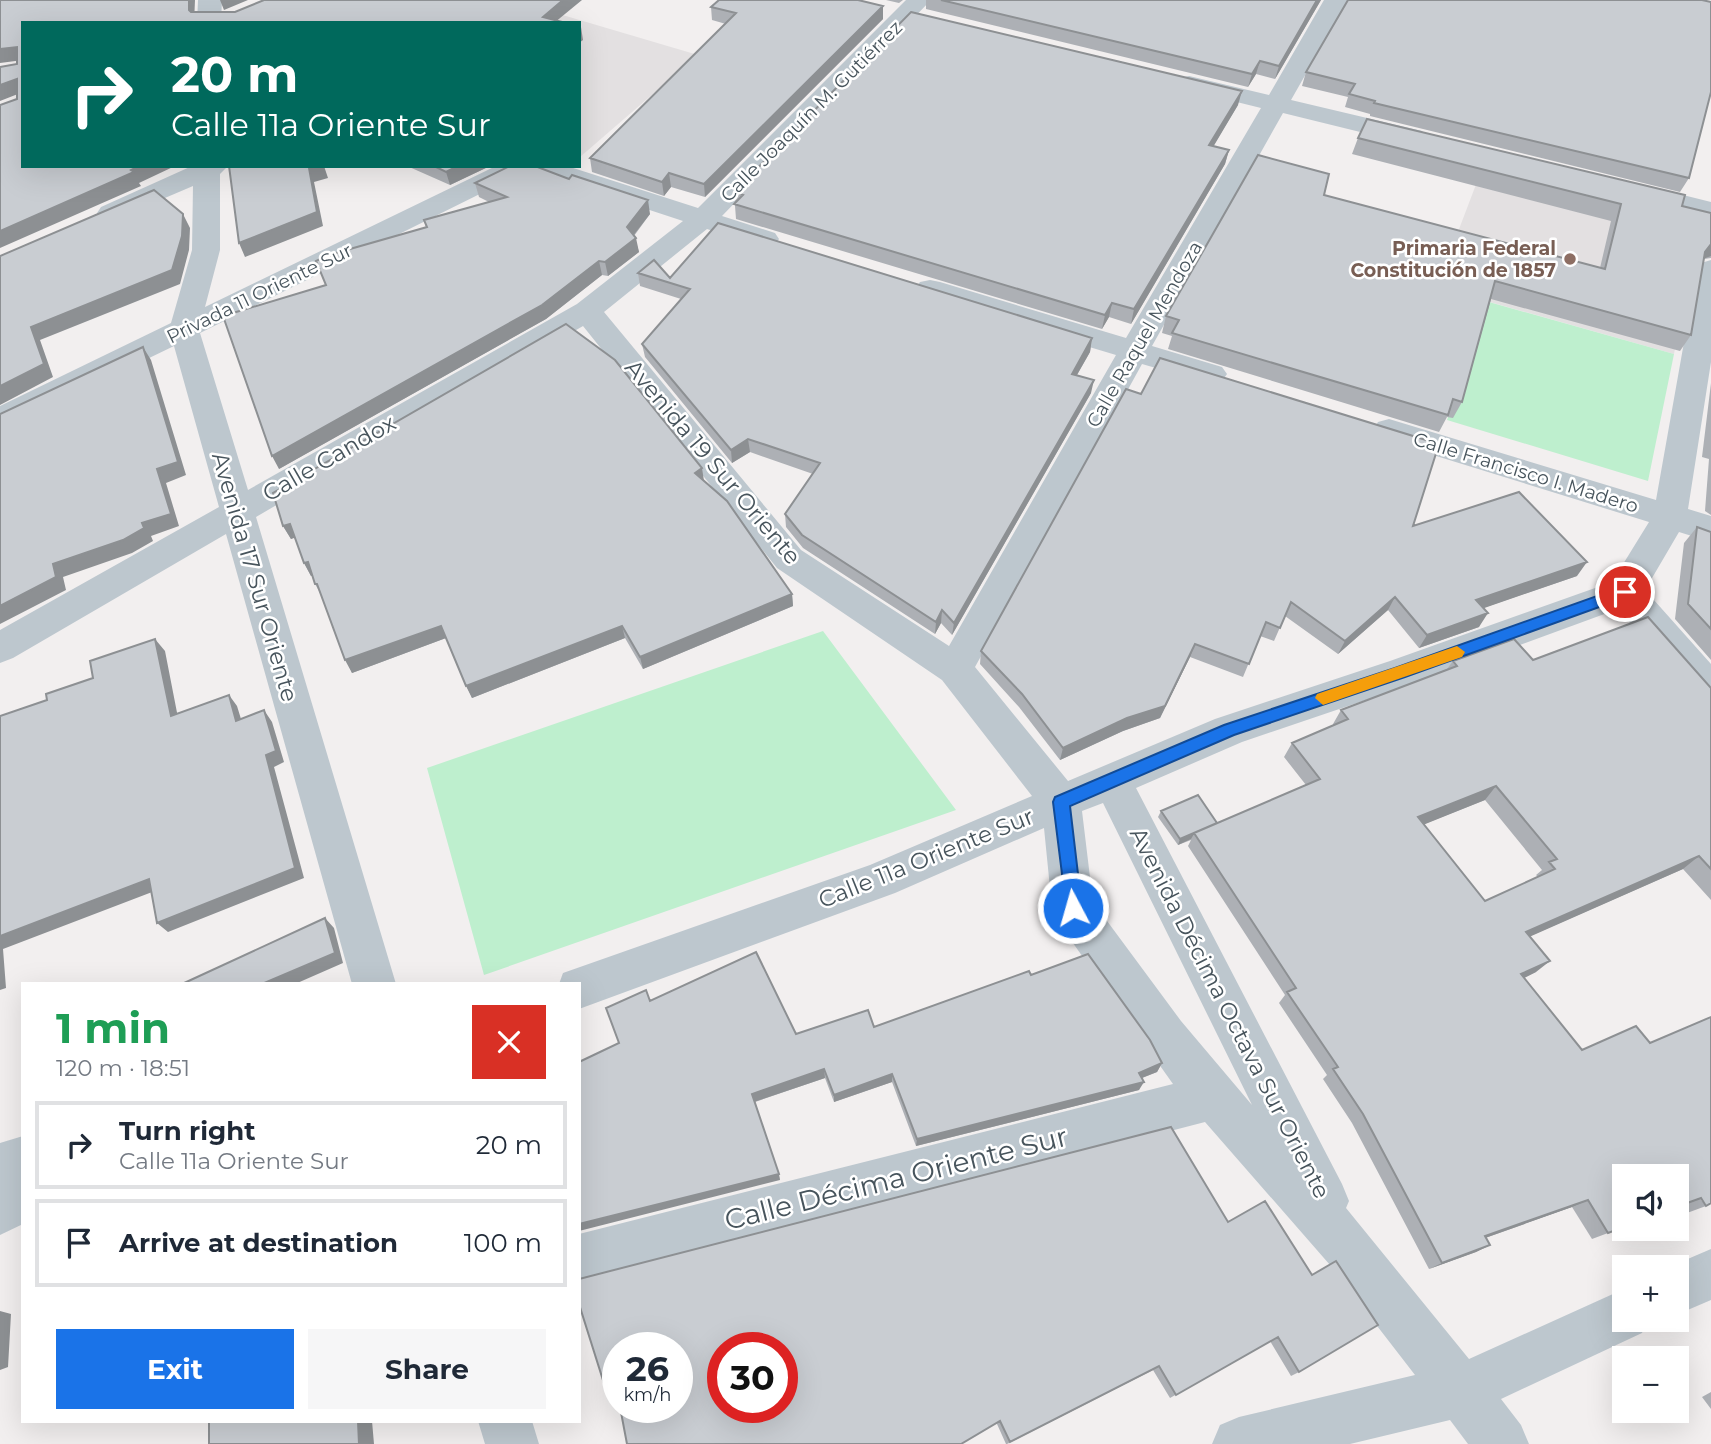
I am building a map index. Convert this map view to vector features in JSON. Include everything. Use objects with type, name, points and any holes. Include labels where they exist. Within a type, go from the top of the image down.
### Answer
[{"type":"street","points":[[209,21],[210,0]]},
{"type":"street","name":"Calle Raquel Mendoza","points":[[956,669],[1134,350],[1336,0]]},
{"type":"street","name":"Calle Joaquín M. Gutiérrez","points":[[586,311],[702,220],[910,11]]},
{"type":"street","points":[[1170,79],[1439,144]]},
{"type":"street","points":[[85,224],[207,168]]},
{"type":"street","points":[[184,329],[206,250],[209,168]]},
{"type":"street","name":"Privada 11 Oriente Sur","points":[[0,419],[514,168]]},
{"type":"street","points":[[545,168],[794,248]]},
{"type":"street","points":[[1602,183],[1711,209]]},
{"type":"street","points":[[1711,269],[1670,517],[1625,592],[1711,690]]},
{"type":"street","points":[[898,279],[1238,383]]},
{"type":"street","name":"Calle Candox","points":[[0,648],[586,311]]},
{"type":"street","name":"Avenida 19 Sur Oriente","points":[[586,311],[789,559],[956,669],[1061,802]]},
{"type":"street","name":"Avenida 17 Sur Oriente","points":[[184,329],[373,982]]},
{"type":"street","name":"Calle Francisco I. Madero","points":[[1356,419],[1711,529]]},
{"type":"street","name":"Calle 11a Oriente Sur","points":[[581,987],[880,880],[1229,730],[1400,673],[1625,592]]},
{"type":"street","name":"Avenida Décima Octava Sur Oriente","points":[[1111,779],[1348,1247]]},
{"type":"street","name":"Avenida Décima Octava Sur Oriente","points":[[1061,802],[1073,908],[1165,1037],[1213,1097],[1348,1247],[1502,1444]]},
{"type":"street","name":"Calle Décima Oriente Sur","points":[[581,1258],[1213,1097]]},
{"type":"street","points":[[0,1167],[21,1161]]},
{"type":"street","points":[[0,1211],[21,1194]]},
{"type":"street","points":[[1689,1284],[1711,1274]]},
{"type":"street","points":[[1239,1444],[1459,1391],[1612,1321]]},
{"type":"street","points":[[506,1423],[512,1444]]},
{"type":"shaded area","points":[[522,3],[698,55],[581,156],[581,21],[498,21]]},
{"type":"shaded area","name":"Primaria Federal Constitución de 1857","points":[[1480,174],[1698,230],[1674,354],[1437,287]]},
{"type":"green space","points":[[1489,302],[1674,354],[1648,481],[1447,420]]},
{"type":"green space","points":[[823,631],[956,810],[484,975],[427,768]]},
{"type":"building","points":[[0,0],[189,0],[191,12],[235,12],[264,0],[563,0],[543,17],[558,21],[21,21],[21,168],[135,168],[131,170],[134,172],[0,231],[0,105],[17,99],[17,79],[0,85],[0,67],[17,64],[17,47],[0,49]]},
{"type":"building","points":[[719,0],[858,0],[883,6],[704,184],[669,173],[662,182],[590,158],[736,13],[711,7]]},
{"type":"building","points":[[941,0],[1317,0],[1279,66],[1260,61],[1252,74]]},
{"type":"building","points":[[1348,0],[1711,2],[1711,92],[1689,178],[1374,103],[1375,101],[1349,94],[1355,84],[1306,72]]},
{"type":"building","points":[[911,12],[1242,91],[1209,145],[1229,150],[1134,309],[1112,303],[1105,315],[734,204],[743,195],[734,192]]},
{"type":"building","points":[[1367,119],[1685,195],[1682,206],[1711,213],[1711,244],[1705,252],[1691,335],[1495,281],[1462,402],[1453,399],[1448,415],[1172,333],[1179,320],[1166,316],[1258,155],[1329,174],[1324,195],[1605,269],[1621,204],[1358,138]]},
{"type":"building","points":[[229,168],[309,168],[317,212],[239,243]]},
{"type":"building","points":[[438,168],[454,168],[446,172]]},
{"type":"building","points":[[506,168],[540,168],[569,179],[572,175],[648,200],[627,227],[636,238],[605,262],[599,261],[542,305],[272,456],[223,316],[326,285],[316,261],[329,255],[427,227],[424,220],[507,197],[475,183]]},
{"type":"building","points":[[154,190],[183,214],[182,236],[172,270],[31,327],[44,364],[0,386],[0,256]]},
{"type":"building","points":[[718,223],[1092,338],[1072,374],[1094,380],[954,623],[942,610],[936,622],[802,535],[785,514],[820,463],[748,439],[731,450],[642,344],[690,289],[638,273],[654,260],[670,278]]},
{"type":"building","points":[[566,324],[615,360],[702,468],[695,473],[727,501],[792,594],[640,657],[622,626],[466,686],[441,626],[345,660],[308,562],[304,563],[290,524],[283,526],[273,493]]},
{"type":"building","points":[[143,347],[178,462],[157,469],[171,514],[142,523],[144,528],[123,540],[53,564],[56,577],[0,606],[0,414]]},
{"type":"building","points":[[1160,358],[1439,444],[1413,526],[1519,492],[1587,562],[1476,600],[1488,613],[1427,635],[1395,597],[1345,641],[1291,602],[1280,628],[1266,622],[1249,664],[1195,644],[1165,706],[1127,718],[1063,748],[1022,694],[981,651],[1126,389],[1141,394]]},
{"type":"building","points":[[1697,527],[1711,532],[1711,629],[1688,604]]},
{"type":"building","points":[[1648,617],[1711,688],[1711,869],[1699,856],[1526,932],[1550,961],[1521,974],[1582,1050],[1636,1026],[1650,1043],[1711,1017],[1711,1203],[1706,1206],[1701,1198],[1689,1202],[1689,1164],[1612,1164],[1612,1232],[1608,1233],[1588,1200],[1485,1236],[1490,1245],[1442,1263],[1363,1114],[1333,1069],[1338,1067],[1287,992],[1296,988],[1194,833],[1320,779],[1292,743],[1348,719],[1341,710],[1457,666],[1453,661],[1514,639],[1533,660]],"holes":[[[1496,786],[1557,859],[1549,862],[1555,869],[1485,901],[1418,817]]]},
{"type":"building","points":[[155,639],[171,716],[229,695],[236,721],[264,710],[276,751],[266,755],[295,868],[157,923],[149,879],[0,936],[0,716],[47,700],[46,694],[93,678],[90,661]]},
{"type":"building","points":[[1198,795],[1217,823],[1180,839],[1161,811]]},
{"type":"building","points":[[325,918],[335,953],[267,982],[186,982]]},
{"type":"building","points":[[756,952],[796,1034],[868,1010],[874,1027],[1029,971],[1031,975],[1088,954],[1150,1040],[1162,1063],[1139,1073],[1144,1082],[917,1139],[892,1074],[834,1095],[824,1069],[752,1094],[779,1174],[581,1224],[581,1061],[619,1043],[606,1008],[646,990],[650,1001]]},
{"type":"building","points":[[1171,1127],[1228,1222],[1265,1201],[1312,1275],[1336,1261],[1378,1325],[1299,1372],[1278,1337],[1176,1395],[1159,1366],[1010,1442],[1000,1421],[961,1444],[627,1444],[623,1423],[693,1423],[693,1332],[602,1332],[602,1377],[581,1310],[581,1278]]},
{"type":"building","points":[[209,1423],[358,1423],[359,1444],[209,1444]]},
{"type":"slow traffic","points":[[1323,698],[1457,652]]},
{"type":"place","name":"Primaria Federal Constitución de 1857","points":[[1570,259]]},
{"type":"route","points":[[1073,908],[1061,802],[1229,730],[1400,673],[1625,592]]}]
